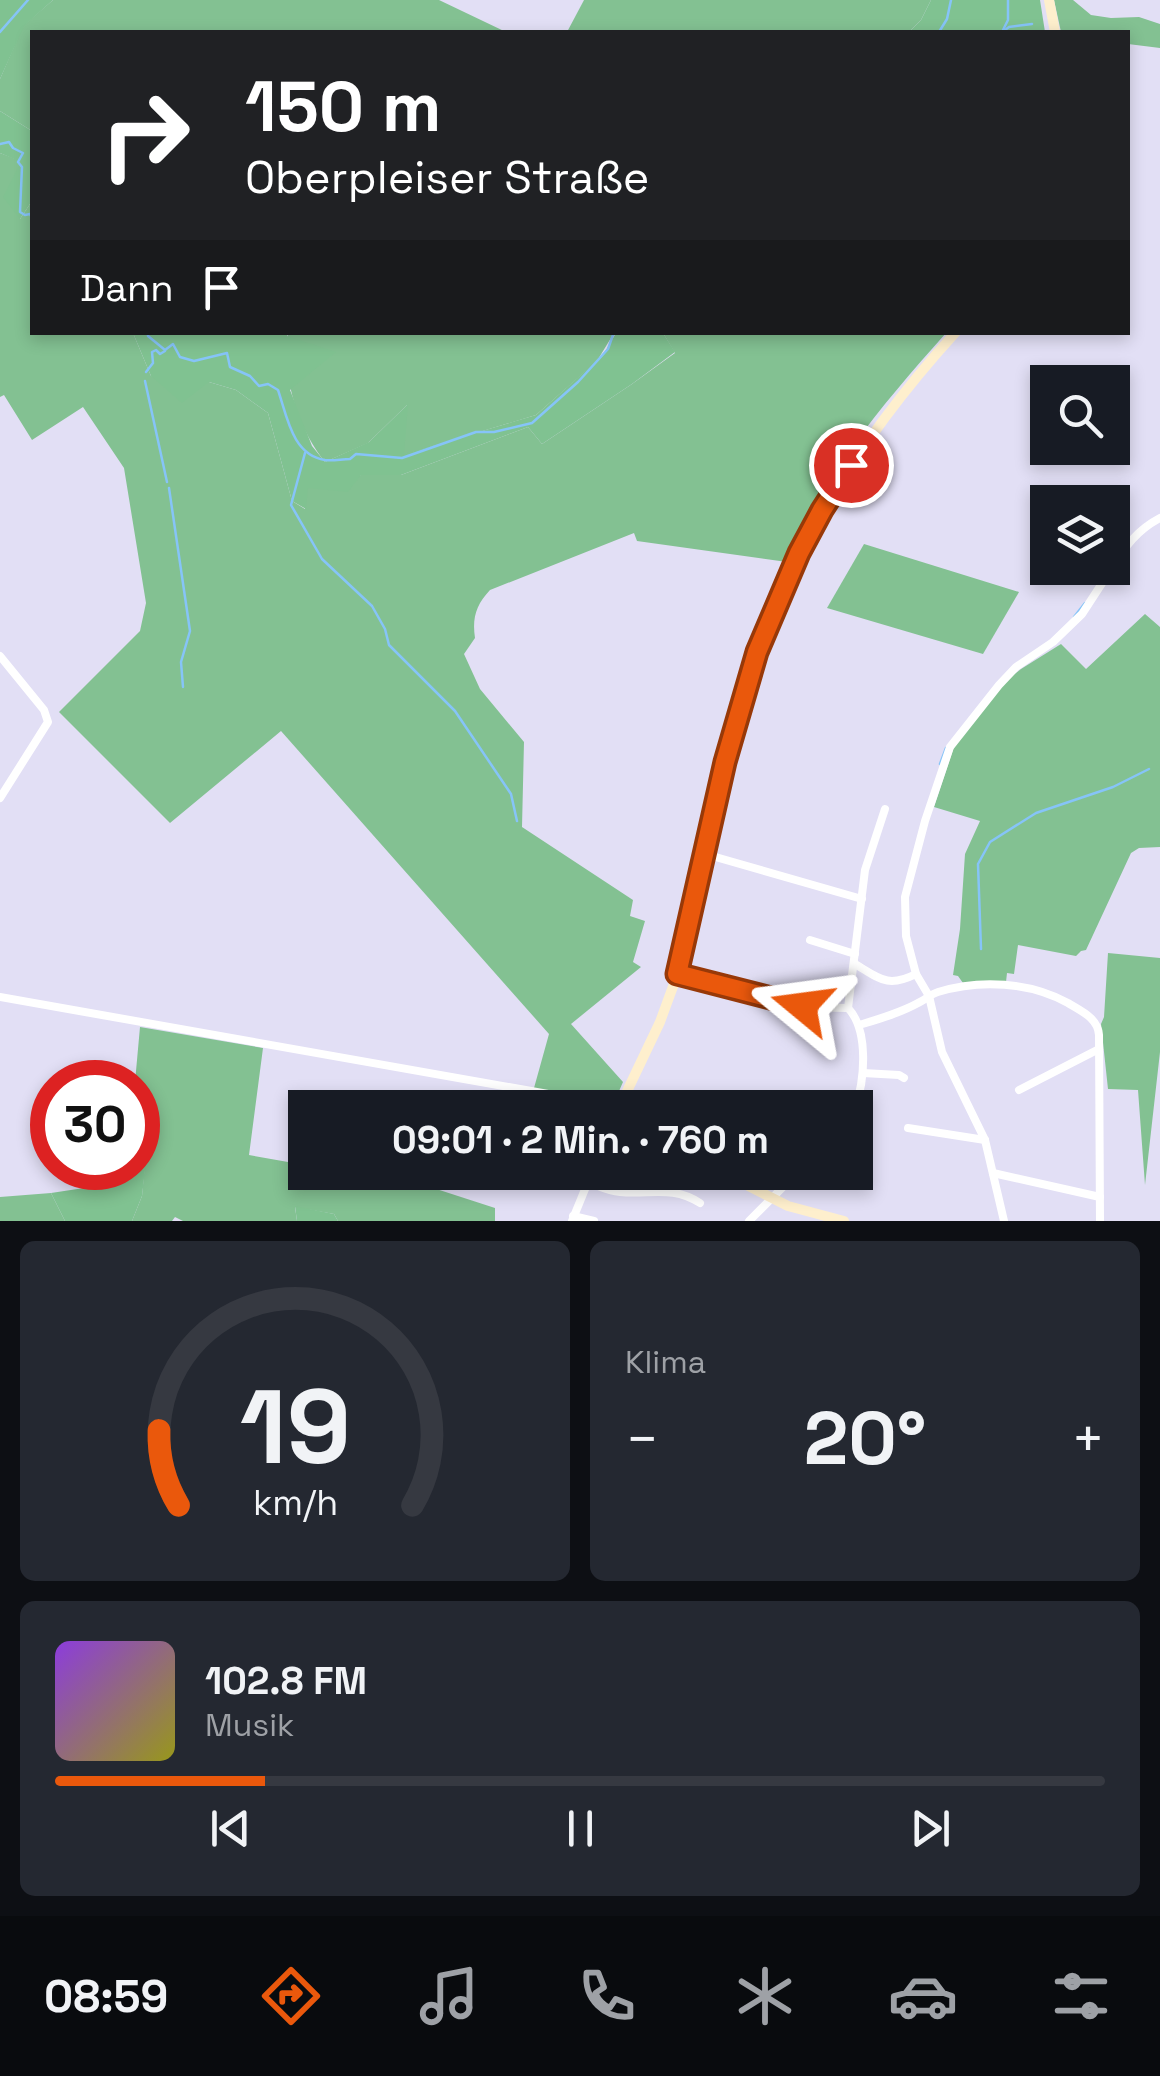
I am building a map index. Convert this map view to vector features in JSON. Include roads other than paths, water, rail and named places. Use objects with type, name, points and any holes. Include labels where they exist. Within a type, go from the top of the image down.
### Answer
[{"type":"main road","points":[[1049,0],[1056,30]]},
{"type":"main road","points":[[628,1090],[660,1022],[677,974],[725,762],[771,616],[822,510],[866,442],[910,383],[953,335]]},
{"type":"main road","points":[[754,1190],[788,1206],[844,1221]]},
{"type":"street","points":[[1130,540],[1160,518]]},
{"type":"street","points":[[1004,1221],[985,1140],[942,1052],[929,996],[916,974],[906,936],[905,897],[950,747],[999,685],[1082,614],[1101,585]]},
{"type":"street","points":[[0,656],[44,710],[48,722],[0,798]]},
{"type":"street","points":[[848,1008],[865,870],[885,808]]},
{"type":"street","points":[[705,854],[862,900]]},
{"type":"street","points":[[810,940],[855,959],[888,981],[898,982],[916,974]]},
{"type":"street","points":[[677,974],[802,1006],[848,1008],[859,1025],[863,1072],[859,1090]]},
{"type":"street","points":[[859,1025],[919,1003],[936,992],[988,984],[1048,993],[1088,1016],[1098,1026],[1100,1221]]},
{"type":"street","points":[[0,997],[520,1090]]},
{"type":"street","points":[[1019,1090],[1099,1048]]},
{"type":"street","points":[[863,1072],[899,1074],[904,1078]]},
{"type":"street","points":[[908,1128],[985,1140]]},
{"type":"street","points":[[993,1172],[1100,1197]]},
{"type":"street","points":[[585,1190],[573,1218],[594,1221]]},
{"type":"street","points":[[610,1190],[670,1191],[700,1202]]},
{"type":"street","points":[[749,1221],[780,1190]]},
{"type":"waterway","points":[[0,32],[28,0]]},
{"type":"waterway","points":[[940,30],[951,0]]},
{"type":"waterway","points":[[1003,30],[1008,20],[1008,0]]},
{"type":"waterway","points":[[1005,30],[1032,24]]},
{"type":"waterway","points":[[0,144],[9,142],[23,153],[18,162],[22,167],[20,212],[30,214]]},
{"type":"waterway","points":[[148,335],[165,350],[173,344],[180,357],[194,361],[227,353],[230,367],[250,376],[259,386],[268,384],[278,390],[298,443],[314,457],[325,460],[350,459],[356,454],[402,458],[476,432],[532,423],[578,382],[608,349],[613,335]]},
{"type":"waterway","points":[[146,372],[153,363],[152,352],[165,351]]},
{"type":"waterway","points":[[145,381],[167,482]]},
{"type":"waterway","points":[[305,453],[291,505],[322,559],[372,606],[389,645],[455,711],[511,794],[517,821]]},
{"type":"waterway","points":[[169,488],[190,631],[181,662],[183,687]]},
{"type":"waterway","points":[[1074,617],[1085,603]]},
{"type":"waterway","points":[[940,764],[946,748]]},
{"type":"waterway","points":[[981,949],[978,864],[990,842],[1036,813],[1113,787],[1149,769]]}]
